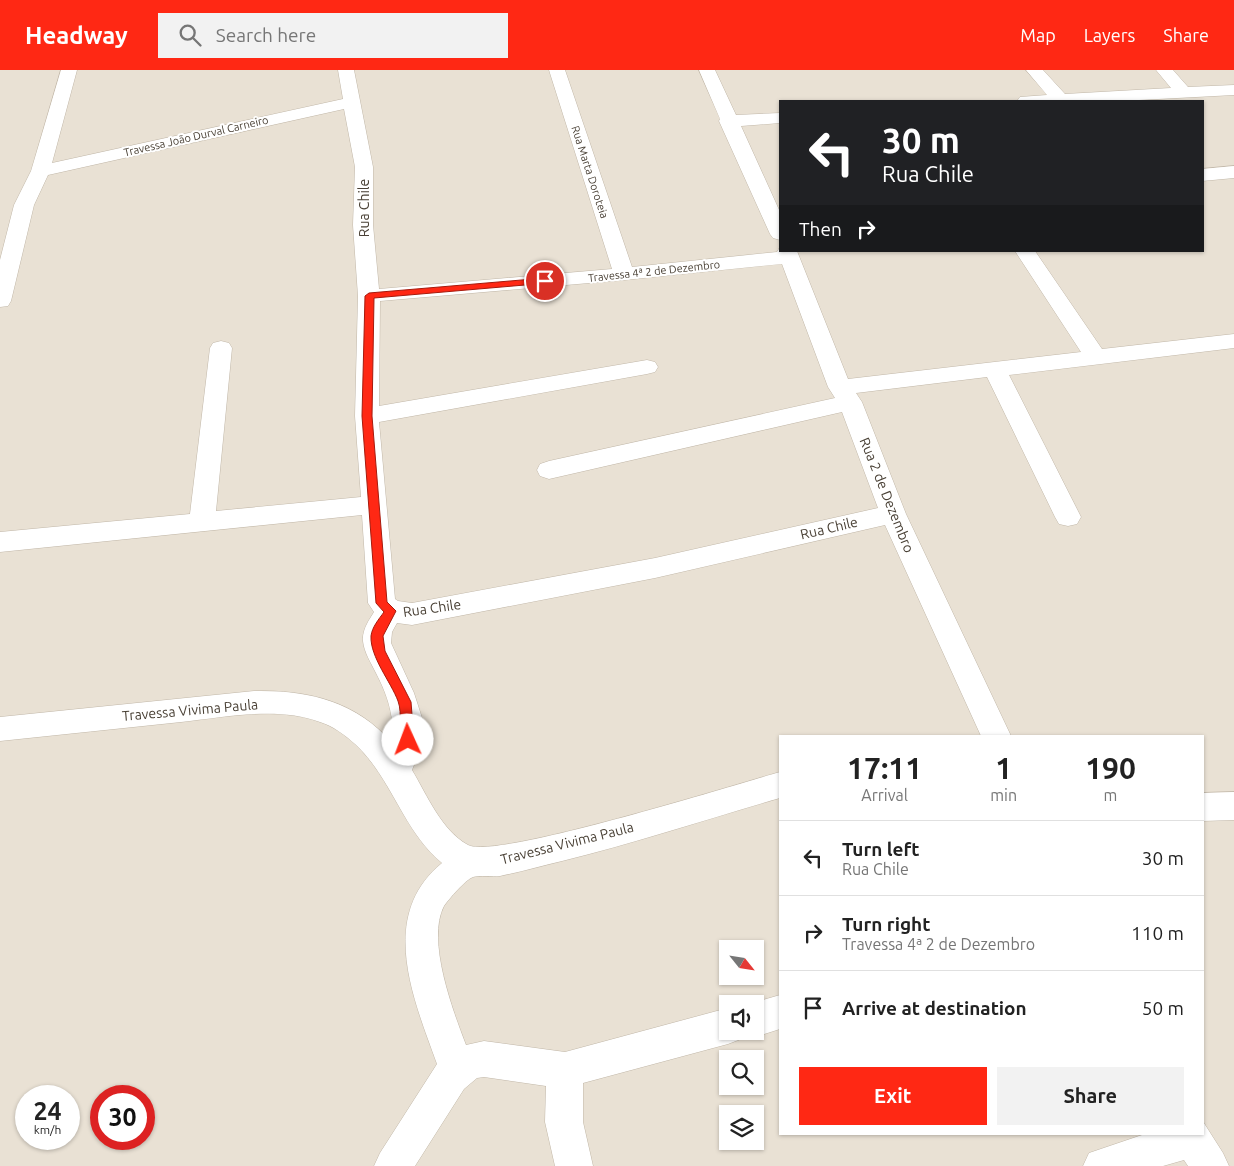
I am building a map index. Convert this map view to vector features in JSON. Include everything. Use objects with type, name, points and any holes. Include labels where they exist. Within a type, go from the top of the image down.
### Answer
[{"type":"street","points":[[0,301],[24,205],[40,171],[69,70]]},
{"type":"street","name":"Rua Chile","points":[[346,70],[364,167],[363,225],[369,296],[367,416],[382,603],[390,611],[412,614],[646,570],[893,514]]},
{"type":"street","name":"Rua Marta Doroteia","points":[[556,70],[624,274]]},
{"type":"street","points":[[707,70],[728,121],[778,222]]},
{"type":"street","points":[[1034,70],[1060,99]]},
{"type":"street","points":[[1164,70],[1184,93]]},
{"type":"street","points":[[1043,100],[1234,90]]},
{"type":"street","name":"Travessa João Durval Carneiro","points":[[40,171],[352,102]]},
{"type":"street","points":[[728,121],[779,118]]},
{"type":"street","points":[[1204,175],[1234,172]]},
{"type":"street","points":[[0,210],[24,205]]},
{"type":"street","points":[[1025,252],[1095,356]]},
{"type":"street","name":"Travessa 4ª 2 de Dezembro","points":[[369,296],[624,274],[788,254]]},
{"type":"street","name":"Rua 2 de Dezembro","points":[[788,254],[893,514],[989,735]]},
{"type":"street","points":[[548,470],[845,394],[994,368],[1234,341]]},
{"type":"street","points":[[202,522],[221,348]]},
{"type":"street","points":[[367,416],[647,367]]},
{"type":"street","points":[[994,368],[1068,517]]},
{"type":"street","points":[[0,542],[374,505]]},
{"type":"street","points":[[390,611],[381,625],[377,636],[379,651],[405,702],[408,721],[408,740],[405,758],[396,770]]},
{"type":"street","name":"Travessa Vivima Paula","points":[[0,729],[124,714],[240,704],[293,703],[324,711],[346,720],[372,740],[396,770],[423,820],[448,849],[469,861],[490,862],[560,848],[779,785]]},
{"type":"street","points":[[1204,807],[1234,806]]},
{"type":"street","points":[[458,1071],[429,992],[421,933],[422,918],[432,896],[443,882],[469,861]]},
{"type":"street","points":[[764,1016],[779,1012]]},
{"type":"street","points":[[393,1166],[451,1076],[469,1062],[484,1059],[565,1070],[719,1028]]},
{"type":"street","points":[[565,1070],[564,1122],[574,1166]]},
{"type":"street","points":[[1102,1166],[1198,1146]]},
{"type":"shaded area","points":[[0,70],[1234,70],[1234,1166],[0,1166]]},
{"type":"route","points":[[408,740],[405,702],[379,651],[377,636],[381,625],[390,611],[382,603],[367,416],[369,296],[545,281]]}]
